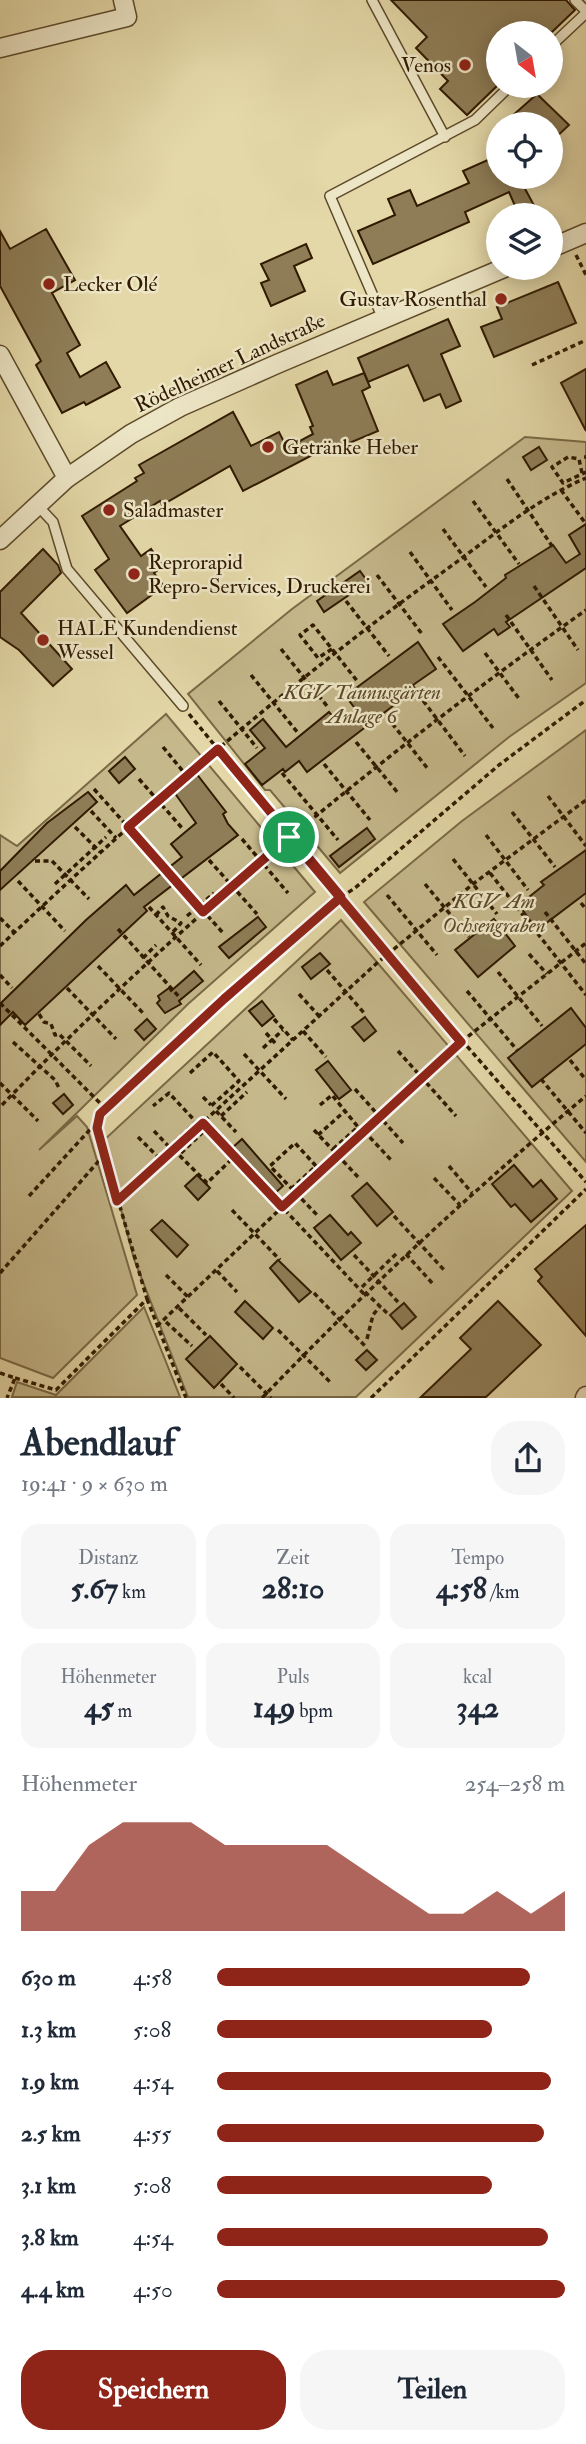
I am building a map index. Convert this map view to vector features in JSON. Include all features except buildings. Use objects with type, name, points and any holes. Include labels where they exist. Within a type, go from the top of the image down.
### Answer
[{"type":"street","points":[[0,48],[127,17],[123,0]]},
{"type":"street","points":[[563,243],[586,233]]},
{"type":"street","name":"Rödelheimer Landstraße","points":[[0,540],[67,478],[131,434],[180,407],[486,276]]},
{"type":"street","points":[[0,355],[67,478]]},
{"type":"lane","points":[[372,0],[445,137]]},
{"type":"lane","points":[[564,33],[586,12],[575,0]]},
{"type":"lane","points":[[383,319],[330,196],[475,120],[498,98]]},
{"type":"lane","points":[[36,504],[53,522],[67,569],[183,706]]},
{"type":"path","points":[[531,365],[586,340]]},
{"type":"path","points":[[568,457],[579,459],[585,474],[563,483],[552,467],[568,457]]},
{"type":"path","points":[[0,946],[186,775],[334,651],[497,533],[585,474]]},
{"type":"path","points":[[507,479],[554,549]]},
{"type":"path","points":[[561,490],[586,524]]},
{"type":"path","points":[[473,501],[519,564]]},
{"type":"path","points":[[443,529],[486,587]]},
{"type":"path","points":[[410,552],[452,610]]},
{"type":"path","points":[[377,575],[422,634]]},
{"type":"path","points":[[534,586],[578,650]]},
{"type":"path","points":[[346,601],[388,656]]},
{"type":"path","points":[[2,1105],[174,935],[289,837],[437,718],[586,610]]},
{"type":"path","points":[[506,615],[552,680]]},
{"type":"path","points":[[334,651],[318,659],[300,635],[313,625],[334,651],[358,682]]},
{"type":"path","points":[[281,649],[327,706]]},
{"type":"path","points":[[485,653],[520,700]]},
{"type":"path","points":[[438,657],[494,729]]},
{"type":"path","points":[[251,675],[298,733]]},
{"type":"path","points":[[418,694],[465,756]]},
{"type":"path","points":[[29,1196],[106,1108],[341,897],[499,765],[586,700]]},
{"type":"path","points":[[219,701],[257,748]]},
{"type":"path","points":[[183,706],[387,956],[586,1182]]},
{"type":"path","points":[[387,717],[428,769]]},
{"type":"path","points":[[356,742],[398,793]]},
{"type":"path","points":[[163,747],[186,775]]},
{"type":"path","points":[[324,764],[370,821]]},
{"type":"path","points":[[282,773],[338,840]]},
{"type":"path","points":[[139,779],[181,828]]},
{"type":"path","points":[[94,789],[224,934]]},
{"type":"path","points":[[548,796],[586,846]]},
{"type":"path","points":[[117,1201],[387,956],[473,884],[586,800]]},
{"type":"path","points":[[91,811],[116,838]]},
{"type":"path","points":[[512,812],[555,867]]},
{"type":"path","points":[[75,827],[100,852]]},
{"type":"path","points":[[485,835],[527,890]]},
{"type":"path","points":[[55,884],[106,837]]},
{"type":"path","points":[[242,839],[288,893]]},
{"type":"path","points":[[453,859],[498,914]]},
{"type":"path","points":[[209,860],[257,914]]},
{"type":"path","points":[[35,861],[52,861],[89,899]]},
{"type":"path","points":[[489,872],[586,995]]},
{"type":"path","points":[[18,881],[65,931]]},
{"type":"path","points":[[425,884],[469,937]]},
{"type":"path","points":[[187,916],[214,893]]},
{"type":"path","points":[[387,895],[437,955]]},
{"type":"path","points":[[581,903],[586,909]]},
{"type":"path","points":[[149,907],[201,965]]},
{"type":"path","points":[[156,915],[163,907],[168,916],[181,923],[174,935]]},
{"type":"path","points":[[545,912],[586,964]]},
{"type":"path","points":[[0,918],[14,932]]},
{"type":"path","points":[[118,929],[181,999]]},
{"type":"path","points":[[158,1326],[166,1322],[254,1233],[461,1042],[586,943]]},
{"type":"path","points":[[143,958],[156,945]]},
{"type":"path","points":[[530,954],[547,974]]},
{"type":"path","points":[[98,966],[143,1013]]},
{"type":"path","points":[[327,970],[364,1013]]},
{"type":"path","points":[[498,972],[542,1027]]},
{"type":"path","points":[[0,975],[12,988]]},
{"type":"path","points":[[67,988],[116,1039]]},
{"type":"path","points":[[467,991],[517,1050]]},
{"type":"path","points":[[299,994],[319,1016]]},
{"type":"path","points":[[0,1003],[106,1108]]},
{"type":"path","points":[[38,1014],[44,1022],[51,1024],[55,1035],[59,1034],[91,1066]]},
{"type":"path","points":[[274,1019],[293,1040]]},
{"type":"path","points":[[263,1048],[283,1030]]},
{"type":"path","points":[[303,1031],[326,1057]]},
{"type":"path","points":[[265,1033],[276,1044]]},
{"type":"path","points":[[13,1042],[38,1068],[55,1080],[60,1090]]},
{"type":"path","points":[[398,1051],[456,1116]]},
{"type":"path","points":[[190,1073],[213,1052],[239,1081],[211,1106]]},
{"type":"path","points":[[244,1054],[286,1099]]},
{"type":"path","points":[[570,1060],[586,1080]]},
{"type":"path","points":[[541,1079],[586,1133]]},
{"type":"path","points":[[0,1083],[38,1121]]},
{"type":"path","points":[[355,1089],[403,1143]]},
{"type":"path","points":[[220,1116],[247,1092]]},
{"type":"path","points":[[138,1136],[158,1157],[196,1122],[169,1093],[153,1106]]},
{"type":"path","points":[[320,1105],[332,1095],[358,1127],[332,1150]]},
{"type":"path","points":[[203,1097],[236,1132]]},
{"type":"path","points":[[262,1398],[377,1280],[472,1193],[586,1097]]},
{"type":"path","points":[[318,1135],[345,1111]]},
{"type":"path","points":[[97,1121],[104,1155],[146,1299],[186,1398]]},
{"type":"path","points":[[203,1123],[387,1313]]},
{"type":"path","points":[[314,1130],[358,1177]]},
{"type":"path","points":[[364,1130],[391,1160]]},
{"type":"path","points":[[154,1131],[174,1152]]},
{"type":"path","points":[[203,1132],[179,1155],[207,1183],[234,1157]]},
{"type":"path","points":[[291,1189],[316,1166],[295,1143],[270,1167],[291,1189],[318,1216]]},
{"type":"path","points":[[0,1273],[104,1155]]},
{"type":"path","points":[[449,1166],[472,1193]]},
{"type":"path","points":[[434,1178],[460,1205]]},
{"type":"path","points":[[371,1398],[586,1189]]},
{"type":"path","points":[[232,1210],[280,1260]]},
{"type":"path","points":[[394,1216],[446,1272]]},
{"type":"path","points":[[362,1287],[398,1252]]},
{"type":"path","points":[[405,1254],[433,1284]]},
{"type":"path","points":[[354,1255],[398,1302]]},
{"type":"path","points":[[216,1271],[237,1292]]},
{"type":"path","points":[[166,1275],[189,1298]]},
{"type":"path","points":[[313,1293],[367,1348]]},
{"type":"path","points":[[0,1373],[56,1390],[146,1299]]},
{"type":"path","points":[[367,1339],[373,1315],[380,1306]]},
{"type":"path","points":[[179,1308],[206,1335]]},
{"type":"path","points":[[166,1322],[192,1346]]},
{"type":"path","points":[[278,1330],[330,1382]]},
{"type":"path","points":[[240,1367],[271,1398]]},
{"type":"path","points":[[7,1398],[15,1378]]},
{"type":"path","points":[[221,1384],[234,1398]]},
{"type":"green space","name":"KGV Taunusgärten Anlage 6","points":[[525,437],[586,442],[586,683],[509,737],[340,873],[270,790],[265,790],[188,694],[292,609]]},
{"type":"green space","points":[[166,714],[315,892],[188,1004],[39,1150],[77,1116],[87,1127],[137,1295],[53,1378],[0,1358],[0,835],[17,846]]},
{"type":"green space","name":"KGV Am Ochsengraben","points":[[586,730],[586,1162],[364,902],[462,821]]},
{"type":"green space","points":[[341,920],[572,1191],[356,1397],[188,1397],[134,1259],[103,1141]]},
{"type":"green space","points":[[144,1307],[180,1397],[12,1397],[17,1382],[56,1395]]},
{"type":"place","name":"Venos","points":[[465,65]]},
{"type":"place","name":"Lecker Olé","points":[[49,284]]},
{"type":"place","name":"Gustav Rosenthal","points":[[501,299]]},
{"type":"place","name":"Getränke Heber","points":[[268,447]]},
{"type":"place","name":"Saladmaster","points":[[109,510]]},
{"type":"place","name":"Reprorapid Repro-Services, Druckerei","points":[[134,574]]},
{"type":"place","name":"HALE Kundendienst Wessel","points":[[43,640]]},
{"type":"route","points":[[289,837],[203,912],[128,827],[218,749],[341,897],[224,999],[100,1114],[97,1128],[117,1201],[203,1123],[282,1207],[461,1042],[387,956],[341,897],[289,837]]}]
